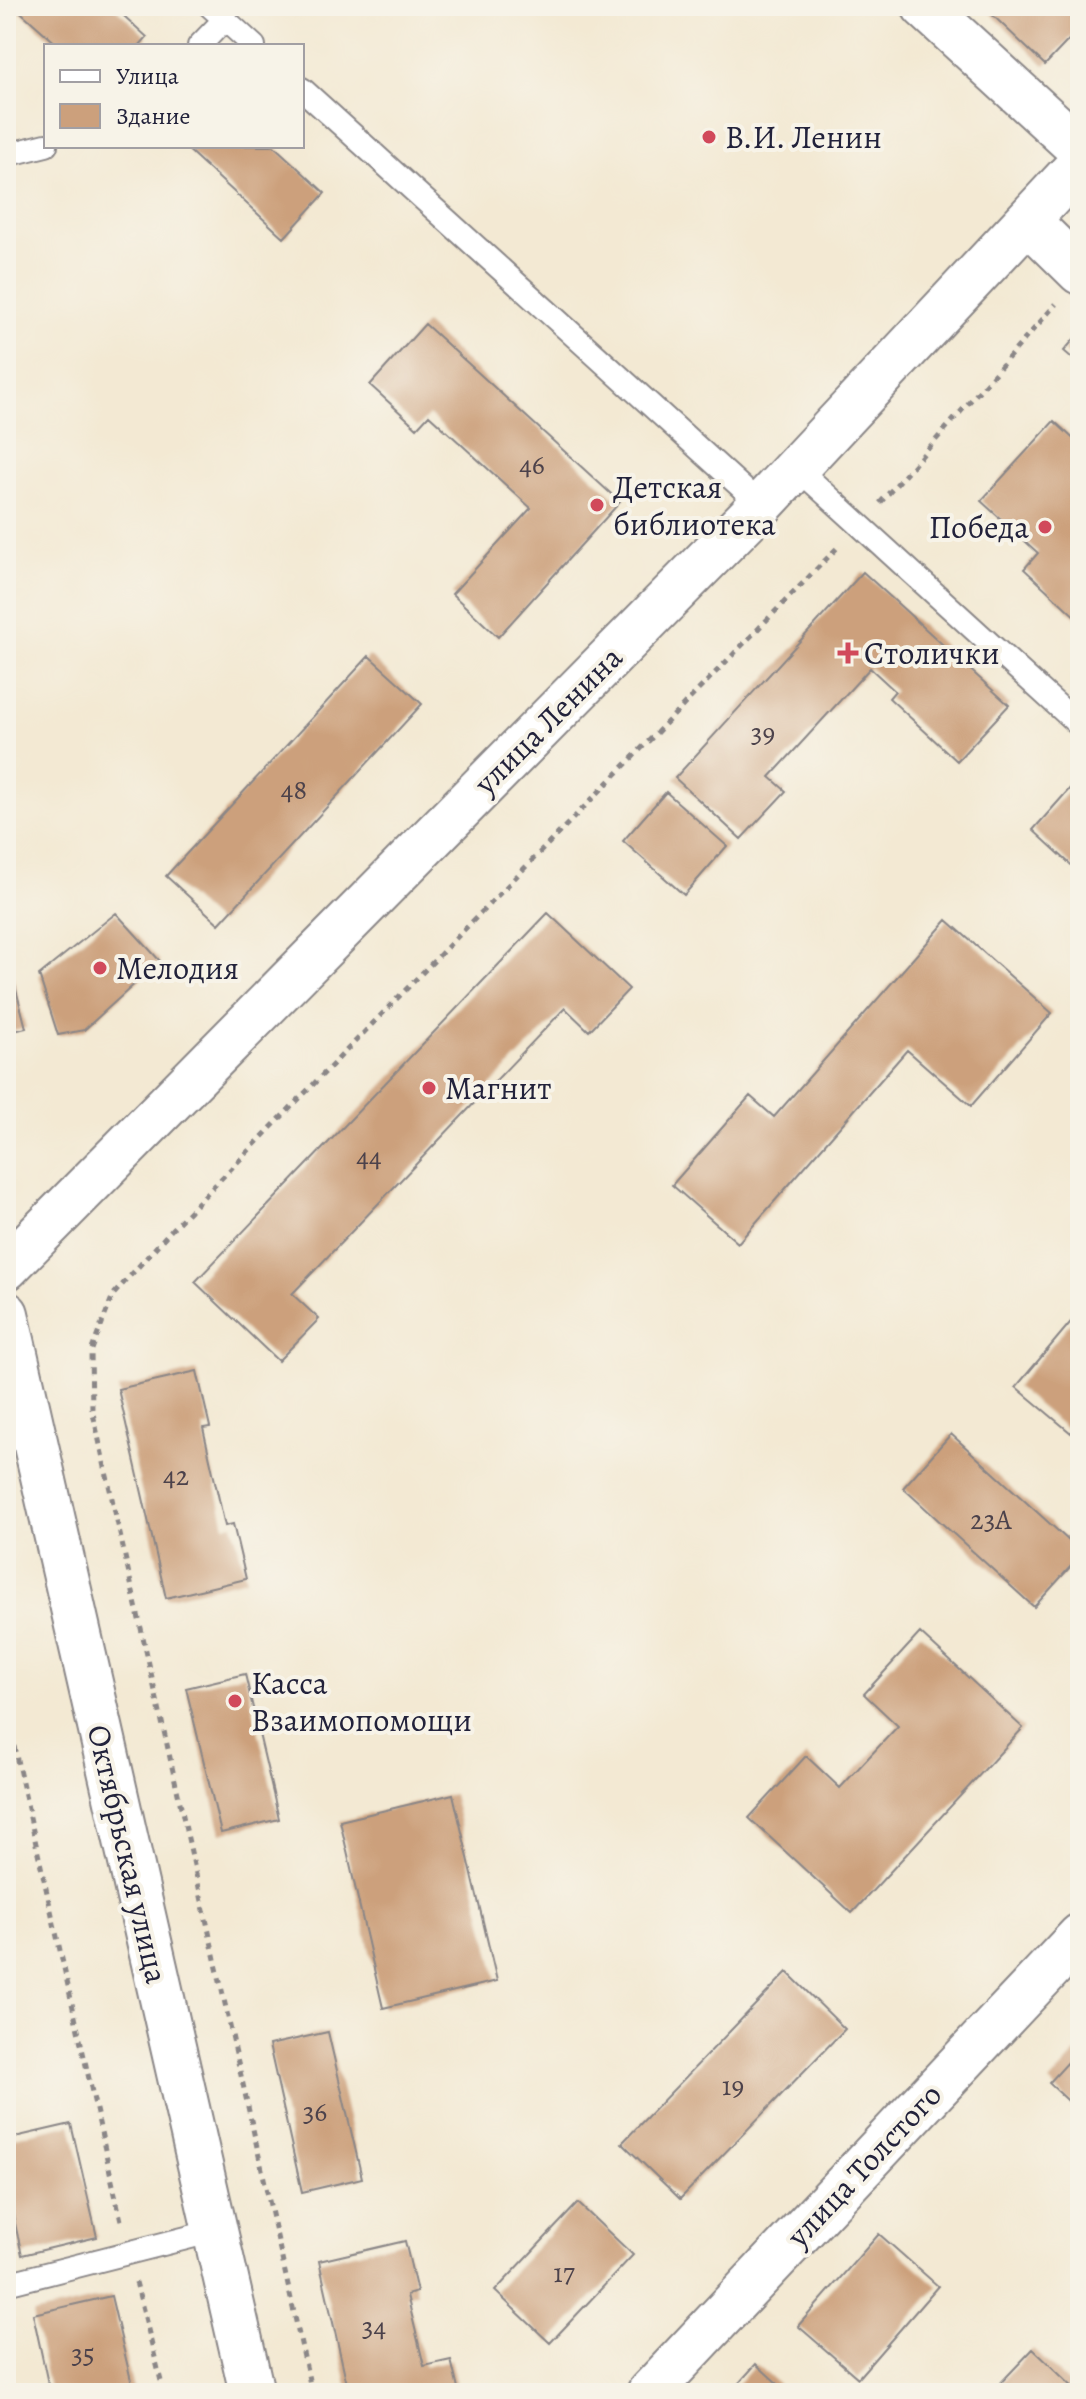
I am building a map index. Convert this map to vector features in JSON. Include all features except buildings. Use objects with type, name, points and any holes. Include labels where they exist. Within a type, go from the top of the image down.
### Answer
[{"type":"street","points":[[924,6],[1080,149]]},
{"type":"street","name":"улица Ленина","points":[[6,1268],[761,505],[1080,164]]},
{"type":"street","points":[[1028,221],[1070,286]]},
{"type":"street","name":"Октябрьская улица","points":[[6,1314],[252,2393]]},
{"type":"street","name":"улица Толстого","points":[[649,2393],[1080,1936]]},
{"type":"lane","points":[[200,44],[217,12],[252,44]]},
{"type":"lane","points":[[304,91],[761,505]]},
{"type":"lane","points":[[6,155],[44,146]]},
{"type":"lane","points":[[796,467],[1080,726]]},
{"type":"lane","points":[[6,2284],[214,2231]]},
{"type":"path","points":[[312,2393],[92,1409],[91,1352],[113,1295],[173,1228],[860,525],[1070,286]]},
{"type":"path","points":[[6,1711],[128,2253],[164,2393]]},
{"type":"place","name":"В.И. Ленин","points":[[709,137]]},
{"type":"place","name":"Детская библиотека","points":[[597,505]]},
{"type":"place","name":"Победа","points":[[1045,527]]},
{"type":"place","name":"Столички","points":[[848,653]]},
{"type":"place","name":"Мелодия","points":[[100,968]]},
{"type":"place","name":"Магнит","points":[[429,1088]]},
{"type":"place","name":"Касса Взаимопомощи","points":[[235,1701]]}]
